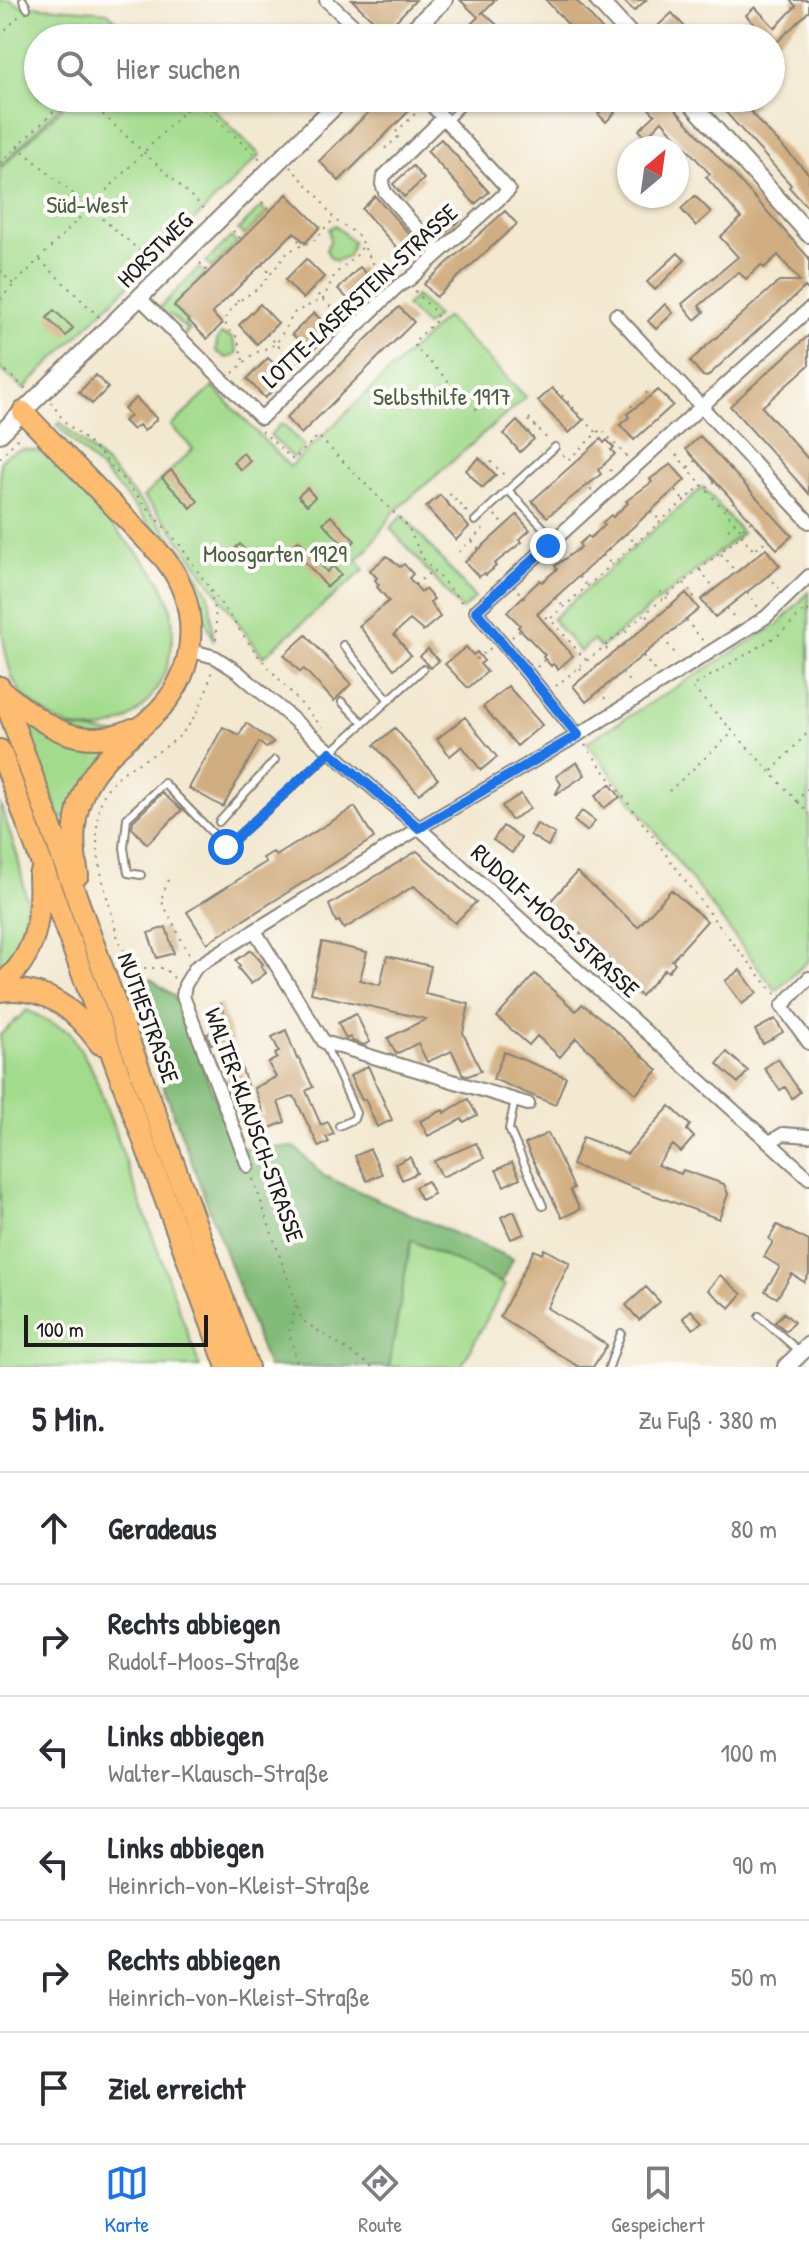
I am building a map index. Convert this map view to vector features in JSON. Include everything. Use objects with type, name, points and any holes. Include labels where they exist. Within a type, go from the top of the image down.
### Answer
[{"type":"highway","points":[[23,412],[171,568],[183,588],[190,612],[189,650],[175,689],[160,710],[113,750],[94,773],[76,815],[73,846],[89,934]]},
{"type":"highway","points":[[0,688],[36,719],[68,734],[103,737],[126,732],[147,721]]},
{"type":"highway","name":"NUTHESTRASSE","points":[[0,688],[248,1367]]},
{"type":"highway","name":"NUTHESTRASSE","points":[[0,750],[227,1367]]},
{"type":"highway","points":[[0,988],[24,960],[38,929],[41,905],[38,855]]},
{"type":"highway","points":[[0,988],[32,992],[66,1006],[85,1023],[117,1068]]},
{"type":"street","points":[[326,0],[352,24]]},
{"type":"street","points":[[419,24],[444,0]]},
{"type":"street","points":[[598,0],[620,24]]},
{"type":"street","name":"HORSTWEG","points":[[0,434],[140,298],[225,226],[276,164],[329,112]]},
{"type":"street","points":[[438,112],[445,120],[384,176],[382,184],[385,192],[439,253]]},
{"type":"street","points":[[700,112],[809,234]]},
{"type":"street","name":"LOTTE-LASERSTEIN-STRASSE","points":[[140,298],[261,418],[402,284],[509,190],[445,120]]},
{"type":"street","points":[[578,735],[476,611],[809,309]]},
{"type":"street","points":[[616,315],[809,522]]},
{"type":"street","points":[[196,967],[766,617],[809,576]]},
{"type":"street","name":"RUDOLF-MOOS-STRASSE","points":[[189,650],[215,657],[238,672],[334,748],[809,1178]]},
{"type":"street","points":[[255,931],[324,1042],[522,1102]]},
{"type":"street","name":"WALTER-KLAUSCH-STRASSE","points":[[196,967],[185,985],[183,996],[248,1166]]},
{"type":"street","points":[[809,978],[782,1006],[809,1043]]},
{"type":"street","points":[[770,1142],[783,1134],[809,1136]]},
{"type":"lane","points":[[23,0],[27,8]]},
{"type":"lane","points":[[445,120],[454,112]]},
{"type":"lane","points":[[475,521],[555,447]]},
{"type":"lane","points":[[511,488],[555,540]]},
{"type":"lane","points":[[343,645],[389,700]]},
{"type":"lane","points":[[141,875],[128,873],[124,848],[127,818],[164,783],[226,847],[423,669]]},
{"type":"lane","points":[[342,702],[363,723]]},
{"type":"lane","points":[[219,822],[275,760]]},
{"type":"lane","points":[[324,1042],[356,1113],[354,1119],[339,1126]]},
{"type":"lane","points":[[522,1102],[509,1129],[543,1206]]},
{"type":"lane","points":[[759,1316],[798,1358]]},
{"type":"lane","points":[[609,1367],[621,1333]]},
{"type":"path","points":[[0,35],[27,8]]},
{"type":"path","points":[[0,163],[53,112]]},
{"type":"path","points":[[101,112],[241,239]]},
{"type":"path","points":[[0,299],[182,112]]},
{"type":"path","points":[[210,112],[317,195],[335,220],[357,234],[375,267],[402,284],[435,312],[438,319],[416,340],[415,347],[479,412]]},
{"type":"path","points":[[395,133],[417,112],[422,117]]},
{"type":"path","points":[[385,147],[398,137],[391,129]]},
{"type":"path","points":[[17,146],[157,265]]},
{"type":"path","points":[[262,202],[270,210]]},
{"type":"path","points":[[243,361],[237,337],[227,329],[225,320],[239,301],[260,287],[289,251],[317,239],[335,220]]},
{"type":"path","points":[[292,234],[304,245]]},
{"type":"path","points":[[224,382],[243,361],[276,344],[295,312],[323,299],[335,274],[358,254],[363,245]]},
{"type":"path","points":[[39,260],[100,318]]},
{"type":"path","points":[[200,263],[208,272]]},
{"type":"path","points":[[262,264],[271,275]]},
{"type":"path","points":[[0,271],[14,285]]},
{"type":"path","points":[[312,289],[353,330]]},
{"type":"path","points":[[231,294],[239,301]]},
{"type":"path","points":[[267,334],[307,375]]},
{"type":"path","points":[[0,366],[25,388]]},
{"type":"path","points":[[556,392],[597,433]]},
{"type":"path","points":[[646,392],[648,397]]},
{"type":"path","points":[[631,405],[634,410]]},
{"type":"path","points":[[261,418],[261,430],[293,460],[318,436],[408,527],[422,557],[472,614]]},
{"type":"path","points":[[522,427],[529,419],[573,464]]},
{"type":"path","points":[[528,432],[536,426]]},
{"type":"path","points":[[568,460],[601,429],[620,449]]},
{"type":"path","points":[[545,695],[744,533],[664,441]]},
{"type":"path","points":[[587,442],[592,447]]},
{"type":"path","points":[[0,458],[10,449]]},
{"type":"path","points":[[485,464],[489,460],[511,488]]},
{"type":"path","points":[[687,468],[696,460]]},
{"type":"path","points":[[490,469],[494,466]]},
{"type":"path","points":[[706,489],[715,481]]},
{"type":"path","points":[[543,621],[564,607],[702,485]]},
{"type":"path","points":[[676,491],[684,501]]},
{"type":"path","points":[[448,506],[456,499]]},
{"type":"path","points":[[724,510],[734,502]]},
{"type":"path","points":[[489,508],[505,526]]},
{"type":"path","points":[[458,517],[466,510]]},
{"type":"path","points":[[651,511],[661,522]]},
{"type":"path","points":[[742,530],[752,521]]},
{"type":"path","points":[[728,529],[736,523]]},
{"type":"path","points":[[626,533],[636,544]]},
{"type":"path","points":[[741,535],[758,555]]},
{"type":"path","points":[[754,551],[768,539]]},
{"type":"path","points":[[472,541],[479,549]]},
{"type":"path","points":[[720,553],[736,572]]},
{"type":"path","points":[[603,555],[612,565]]},
{"type":"path","points":[[699,569],[715,589]]},
{"type":"path","points":[[415,585],[433,570]]},
{"type":"path","points":[[768,575],[787,598]]},
{"type":"path","points":[[579,577],[588,586]]},
{"type":"path","points":[[683,582],[694,596],[690,599]]},
{"type":"path","points":[[210,589],[259,657],[334,748]]},
{"type":"path","points":[[660,591],[673,604]]},
{"type":"path","points":[[747,592],[766,617]]},
{"type":"path","points":[[555,598],[564,607]]},
{"type":"path","points":[[727,608],[744,631]]},
{"type":"path","points":[[808,609],[780,634],[692,687],[809,814]]},
{"type":"path","points":[[538,613],[548,619],[586,661]]},
{"type":"path","points":[[646,614],[652,621]]},
{"type":"path","points":[[686,620],[712,651]]},
{"type":"path","points":[[513,635],[520,630]]},
{"type":"path","points":[[625,630],[631,638]]},
{"type":"path","points":[[663,638],[687,667]]},
{"type":"path","points":[[563,644],[568,640]]},
{"type":"path","points":[[476,659],[491,647]]},
{"type":"path","points":[[605,647],[611,655]]},
{"type":"path","points":[[643,656],[664,681]]},
{"type":"path","points":[[539,665],[545,659]]},
{"type":"path","points":[[579,667],[586,675]]},
{"type":"path","points":[[622,673],[641,696]]},
{"type":"path","points":[[771,773],[809,731]]},
{"type":"path","points":[[669,791],[733,732]]},
{"type":"path","points":[[578,735],[782,1006]]},
{"type":"path","points":[[797,801],[809,787]]},
{"type":"path","points":[[168,880],[161,900],[196,967]]},
{"type":"path","name":"WALTER-KLAUSCH-STRASSE","points":[[248,1166],[302,1320],[372,1367]]},
{"type":"path","points":[[296,1304],[289,1332],[298,1367]]},
{"type":"green space","points":[[0,0],[10,0],[19,5],[108,12],[119,24],[24,24],[24,112],[54,112],[0,167]]},
{"type":"green space","name":"Süd-West","points":[[58,112],[216,112],[260,155],[24,389],[0,369],[0,169]]},
{"type":"green space","points":[[261,207],[267,213],[244,235],[238,230]]},
{"type":"green space","points":[[335,225],[353,242],[348,256],[336,261],[326,250],[330,241],[329,229]]},
{"type":"green space","points":[[231,237],[237,243],[211,268],[206,262]]},
{"type":"green space","points":[[199,268],[205,274],[174,306],[188,321],[185,325],[190,330],[185,335],[186,329],[159,308]]},
{"type":"green space","points":[[416,296],[437,316],[426,326],[406,306]]},
{"type":"green space","points":[[446,317],[526,397],[393,513],[368,549],[357,559],[364,570],[263,657],[169,525],[143,497],[193,449],[171,426],[213,387],[290,467]]},
{"type":"green space","points":[[221,334],[232,338],[237,352],[235,356],[226,358],[216,351]]},
{"type":"green space","points":[[60,422],[106,464],[190,562],[209,594],[214,642],[186,567],[111,480],[60,429],[57,424]]},
{"type":"green space","points":[[282,423],[304,446],[293,458],[270,435]]},
{"type":"green space","points":[[22,449],[47,456],[75,483],[155,573],[171,610],[172,641],[165,671],[151,697],[131,717],[106,728],[77,728],[46,714],[31,703],[13,679],[3,638],[1,609],[0,462],[8,454]]},
{"type":"green space","points":[[703,487],[742,533],[600,648],[593,640],[580,652],[552,619]]},
{"type":"green space","points":[[403,515],[475,598],[462,610],[390,528]]},
{"type":"green space","points":[[809,592],[809,960],[776,991],[587,742],[777,625]]},
{"type":"green space","points":[[34,724],[122,735],[66,817],[61,819],[26,727]]},
{"type":"green space","points":[[0,803],[18,858],[27,901],[25,934],[7,967],[0,971]]},
{"type":"green space","points":[[151,979],[174,996],[236,1150],[295,1147],[324,1176],[513,1259],[501,1283],[411,1240],[389,1367],[268,1367],[125,983]]},
{"type":"green space","points":[[27,1010],[70,1032],[93,1071],[200,1367],[0,1367],[0,1035]]},
{"type":"green space","points":[[411,1240],[505,1285],[461,1367],[389,1367]]},
{"type":"building","points":[[352,0],[416,0],[393,24],[377,24]]},
{"type":"building","points":[[460,0],[495,0],[483,12],[496,24],[471,24],[478,17]]},
{"type":"building","points":[[546,0],[576,0],[597,24],[567,24]]},
{"type":"building","points":[[623,0],[646,0],[634,11]]},
{"type":"building","points":[[790,0],[809,0],[809,11],[785,34],[785,24],[779,24],[796,6]]},
{"type":"building","points":[[755,7],[771,24],[754,24],[746,15]]},
{"type":"building","points":[[672,13],[682,24],[660,24]]},
{"type":"building","points":[[369,112],[408,112],[339,181],[319,161]]},
{"type":"building","points":[[600,112],[615,113],[606,122],[598,114]]},
{"type":"building","points":[[652,112],[678,112],[809,258],[809,291],[805,287],[707,377],[690,361],[779,281],[800,281],[778,255],[746,279],[738,272],[699,306],[704,312],[695,320],[682,304],[738,257],[720,237],[741,218],[706,177],[710,174],[689,151],[689,136],[676,136],[662,121],[647,136],[639,130],[655,115]]},
{"type":"building","points":[[726,112],[752,112],[809,174],[809,209],[789,187],[791,185]]},
{"type":"building","points":[[441,139],[489,192],[475,204],[427,151]]},
{"type":"building","points":[[413,166],[424,179],[404,197],[393,184]]},
{"type":"building","points":[[287,194],[320,227],[305,243],[294,232],[212,313],[222,324],[207,339],[174,306]]},
{"type":"building","points":[[375,196],[423,249],[409,261],[362,209]]},
{"type":"building","points":[[695,196],[711,212],[696,226],[681,209],[689,208],[689,202]]},
{"type":"building","points":[[449,206],[461,219],[440,237],[429,224]]},
{"type":"building","points":[[505,211],[517,224],[436,297],[424,284]]},
{"type":"building","points":[[678,253],[685,260],[655,290],[647,282]]},
{"type":"building","points":[[306,259],[324,277],[303,299],[285,280]]},
{"type":"building","points":[[360,267],[378,285],[356,307],[338,289]]},
{"type":"building","points":[[260,304],[278,323],[257,344],[239,325]]},
{"type":"building","points":[[665,304],[673,313],[656,329],[648,321]]},
{"type":"building","points":[[399,307],[414,322],[301,434],[286,418]]},
{"type":"building","points":[[54,310],[73,328],[66,336],[47,318]]},
{"type":"building","points":[[314,313],[332,331],[311,352],[292,334]]},
{"type":"building","points":[[809,335],[809,365],[762,407],[809,460],[809,494],[730,406]]},
{"type":"building","points":[[268,358],[287,376],[265,398],[247,379]]},
{"type":"building","points":[[96,375],[108,388],[92,404],[79,392]]},
{"type":"building","points":[[552,388],[583,420],[569,433],[538,401]]},
{"type":"building","points":[[658,390],[673,405],[634,440],[620,425],[629,417],[627,414]]},
{"type":"building","points":[[136,398],[157,419],[144,431],[139,425],[133,430],[124,421],[130,416],[124,409]]},
{"type":"building","points":[[517,421],[534,439],[520,452],[504,434]]},
{"type":"building","points":[[700,436],[792,536],[777,549],[686,449]]},
{"type":"building","points":[[601,439],[604,443],[607,440],[615,454],[598,470],[601,474],[547,517],[532,501]]},
{"type":"building","points":[[243,453],[250,461],[241,470],[233,462]]},
{"type":"building","points":[[479,458],[496,475],[482,488],[466,470]]},
{"type":"building","points":[[671,464],[685,480],[537,614],[573,656],[558,669],[553,664],[551,666],[507,612],[540,580],[542,582],[557,569],[555,566],[581,547],[579,544],[588,536],[590,538],[605,525],[602,523],[611,515],[613,517],[628,503],[626,501],[652,482],[650,479]]},
{"type":"building","points":[[171,470],[198,501],[191,508],[162,478]]},
{"type":"building","points":[[307,488],[315,497],[307,505],[298,496]]},
{"type":"building","points":[[440,495],[469,527],[456,540],[426,507]]},
{"type":"building","points":[[517,515],[530,530],[519,540],[522,542],[494,564],[496,566],[479,577],[465,562]]},
{"type":"building","points":[[331,516],[355,541],[347,549],[323,523]]},
{"type":"building","points":[[299,540],[327,572],[333,566],[341,575],[327,587],[292,547]]},
{"type":"building","points":[[240,544],[247,553],[237,563],[229,554]]},
{"type":"building","points":[[766,549],[780,566],[715,617],[701,600]]},
{"type":"building","points":[[387,556],[400,567],[404,564],[413,574],[409,578],[421,592],[425,589],[434,599],[430,602],[440,617],[423,631],[410,620],[394,634],[411,655],[394,669],[359,626],[389,601],[377,587],[377,578],[370,570]]},
{"type":"building","points":[[686,593],[699,609],[586,702],[573,686]]},
{"type":"building","points":[[306,635],[351,684],[334,701],[304,669],[300,672],[284,655]]},
{"type":"building","points":[[466,647],[473,655],[477,652],[484,661],[480,664],[487,672],[468,688],[445,664]]},
{"type":"building","points":[[428,649],[439,661],[430,668],[420,656]]},
{"type":"building","points":[[508,686],[542,725],[517,746],[483,707]]},
{"type":"building","points":[[465,717],[497,757],[481,770],[462,746],[450,756],[437,739]]},
{"type":"building","points":[[246,723],[273,742],[266,748],[259,742],[223,807],[189,788],[223,727],[239,735]]},
{"type":"building","points":[[395,728],[438,779],[419,794],[374,745]]},
{"type":"building","points":[[577,762],[585,775],[555,795],[561,784],[556,776]]},
{"type":"building","points":[[610,784],[620,797],[604,808],[595,796]]},
{"type":"building","points":[[162,793],[182,810],[147,844],[132,828],[133,821]]},
{"type":"building","points":[[521,794],[530,809],[511,820],[502,806]]},
{"type":"building","points":[[355,807],[374,838],[207,943],[187,912],[266,862],[263,858],[273,852],[276,856]]},
{"type":"building","points":[[582,811],[595,821],[587,831],[574,821]]},
{"type":"building","points":[[537,824],[555,834],[548,846],[530,835]]},
{"type":"building","points":[[503,826],[521,838],[512,853],[493,840]]},
{"type":"building","points":[[417,851],[476,902],[455,923],[414,886],[344,929],[339,921],[336,922],[329,905]]},
{"type":"building","points":[[577,872],[638,927],[671,890],[707,921],[672,960],[675,963],[668,972],[665,969],[641,996],[605,964],[609,960],[548,904]]},
{"type":"building","points":[[166,927],[174,953],[157,958],[148,933]]},
{"type":"building","points":[[322,942],[367,952],[360,980],[380,985],[387,956],[431,966],[425,994],[469,1004],[463,1033],[481,1071],[463,1075],[452,1051],[427,1062],[418,1043],[396,1054],[388,1038],[426,1019],[311,993]]},
{"type":"building","points":[[251,950],[263,964],[261,966],[266,973],[251,984],[238,968],[236,960]]},
{"type":"building","points":[[740,970],[757,993],[742,1004],[725,981]]},
{"type":"building","points":[[535,974],[576,1011],[582,1004],[607,1023],[658,1070],[636,1094],[576,1038],[560,1057],[537,1036],[529,1045],[497,1017]]},
{"type":"building","points":[[221,1004],[249,1091],[234,1096],[216,1042],[211,1044],[207,1034],[217,1030],[210,1008]]},
{"type":"building","points":[[356,1014],[370,1042],[364,1045],[352,1041],[350,1037],[346,1039],[338,1023]]},
{"type":"building","points":[[775,1019],[783,1032],[763,1044],[755,1030]]},
{"type":"building","points":[[286,1030],[297,1059],[313,1087],[306,1091],[321,1125],[328,1122],[334,1134],[326,1137],[329,1142],[319,1147],[294,1096],[278,1102],[285,1122],[265,1130],[260,1117],[264,1115],[254,1088],[276,1077],[268,1063],[277,1058],[275,1054],[279,1051],[272,1037]]},
{"type":"building","points":[[504,1052],[566,1077],[555,1105],[493,1079]]},
{"type":"building","points":[[727,1052],[748,1071],[738,1083],[717,1064]]},
{"type":"building","points":[[778,1059],[800,1092],[792,1098],[785,1087],[780,1090],[764,1068]]},
{"type":"building","points":[[368,1066],[392,1120],[377,1127],[365,1099],[362,1100],[350,1076]]},
{"type":"building","points":[[468,1099],[477,1115],[428,1136],[420,1121],[443,1110],[444,1113]]},
{"type":"building","points":[[670,1106],[690,1125],[687,1130],[694,1137],[681,1152],[673,1145],[657,1165],[724,1184],[728,1194],[719,1219],[572,1165],[583,1137],[627,1154]]},
{"type":"building","points":[[548,1133],[574,1188],[570,1190],[580,1209],[562,1218],[525,1144]]},
{"type":"building","points":[[476,1143],[484,1158],[442,1177],[434,1161]]},
{"type":"building","points":[[370,1149],[382,1174],[367,1181],[355,1156]]},
{"type":"building","points":[[410,1157],[417,1173],[402,1180],[395,1164]]},
{"type":"building","points":[[512,1162],[520,1178],[504,1186],[496,1170]]},
{"type":"building","points":[[427,1181],[434,1194],[421,1200],[415,1187]]},
{"type":"building","points":[[514,1211],[524,1234],[511,1239],[501,1217]]},
{"type":"building","points":[[777,1225],[809,1241],[809,1274],[804,1282],[792,1274],[777,1298],[765,1291],[780,1267],[764,1257],[773,1242],[769,1239]]},
{"type":"building","points":[[544,1249],[570,1263],[547,1308],[607,1345],[593,1367],[579,1367],[500,1317],[534,1250],[542,1254]]},
{"type":"building","points":[[720,1275],[742,1294],[730,1308],[708,1290]]},
{"type":"building","points":[[646,1287],[660,1302],[639,1320],[626,1305]]},
{"type":"building","points":[[691,1310],[702,1322],[693,1329],[683,1318]]},
{"type":"building","points":[[784,1313],[794,1322],[786,1331],[775,1322]]},
{"type":"route","points":[[226,847],[330,752],[419,828],[578,735],[476,611],[548,546]]},
{"type":"park label","name":"Selbsthilfe 1917","points":[[442,397]]},
{"type":"park label","name":"Moosgarten 1929","points":[[275,554]]}]
